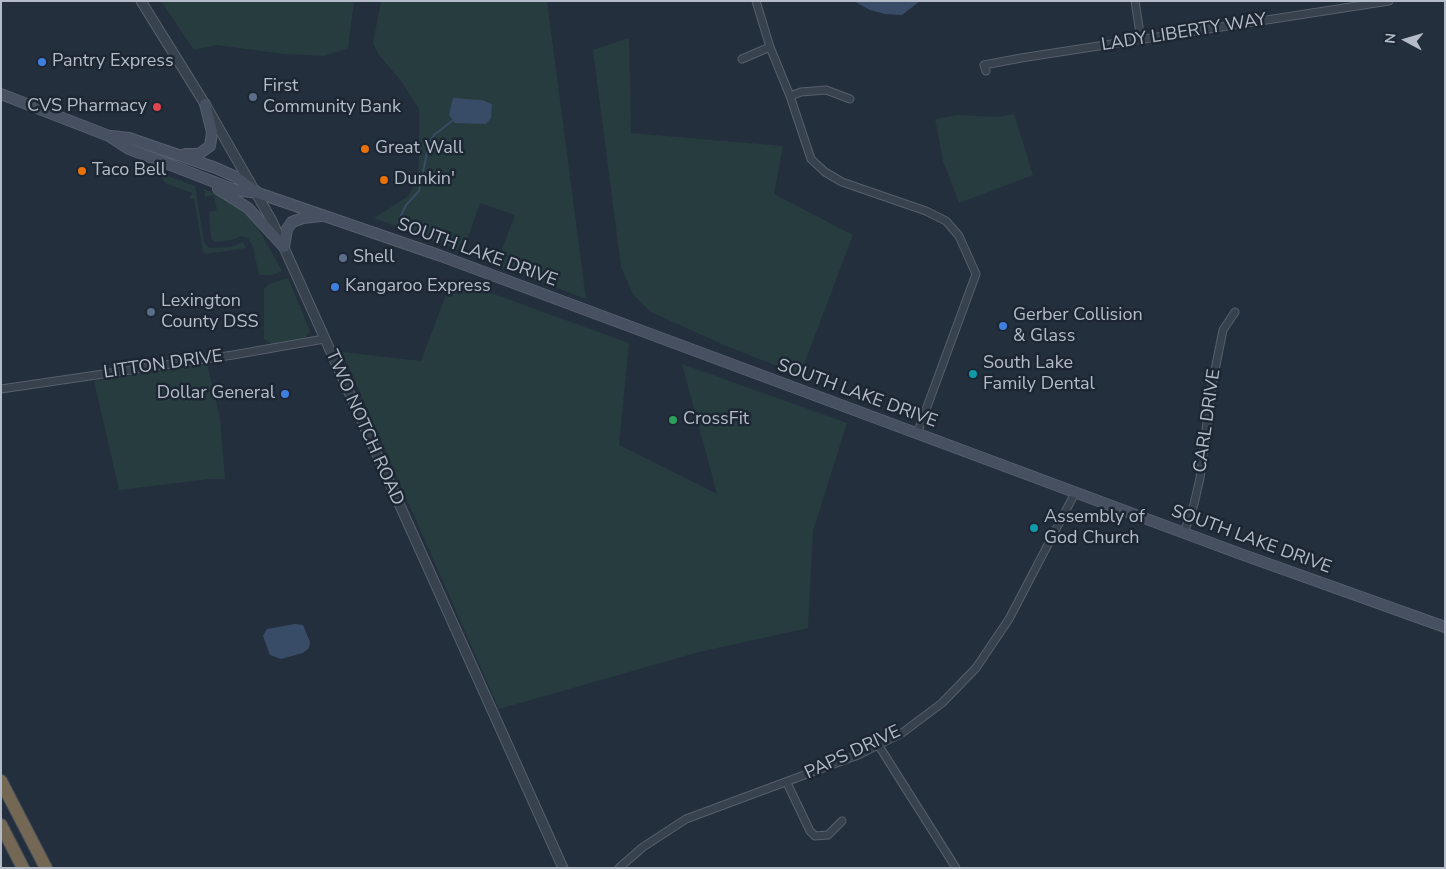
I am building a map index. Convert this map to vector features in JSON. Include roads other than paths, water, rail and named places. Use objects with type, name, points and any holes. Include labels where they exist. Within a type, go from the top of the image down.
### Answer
[{"type":"highway","points":[[1,781],[46,868]]},
{"type":"highway","points":[[1,825],[23,868]]},
{"type":"main road","name":"SOUTH LAKE DRIVE","points":[[1,94],[109,136],[129,148],[235,190],[258,193],[478,270],[1075,493],[1445,627]]},
{"type":"main road","points":[[165,152],[193,155],[207,150],[212,138],[205,104]]},
{"type":"main road","name":"SOUTH LAKE DRIVE","points":[[109,136],[129,138],[229,174],[258,193]]},
{"type":"main road","points":[[199,176],[210,185],[248,208],[284,247]]},
{"type":"main road","points":[[284,247],[288,229],[292,222],[303,218],[325,216]]},
{"type":"street","name":"TWO NOTCH ROAD","points":[[141,1],[258,193],[284,247],[562,868]]},
{"type":"street","points":[[756,1],[770,47],[790,96],[811,159],[842,182],[926,212],[946,222],[959,236],[976,274],[917,434]]},
{"type":"street","points":[[1135,1],[1141,40]]},
{"type":"street","name":"LADY LIBERTY WAY","points":[[986,70],[984,65],[1012,60],[1389,1]]},
{"type":"street","points":[[742,59],[770,47]]},
{"type":"street","points":[[790,96],[801,92],[826,90],[850,99]]},
{"type":"street","name":"CARL DRIVE","points":[[1184,533],[1194,504],[1200,478],[1211,390],[1223,330],[1235,312]]},
{"type":"street","name":"LITTON DRIVE","points":[[1,389],[233,355],[324,338]]},
{"type":"street","name":"PAPS DRIVE","points":[[619,868],[643,847],[686,819],[787,783],[879,746],[902,733],[942,703],[976,668],[1009,619],[1075,493]]},
{"type":"street","points":[[879,746],[956,868]]},
{"type":"street","points":[[787,783],[810,831],[815,836],[828,835],[842,820]]},
{"type":"water","points":[[854,1],[920,1],[902,15],[885,14],[870,10]]},
{"type":"water","points":[[453,98],[482,100],[492,104],[491,118],[486,124],[455,123],[449,115]]},
{"type":"water","points":[[295,624],[303,625],[310,642],[309,648],[303,653],[281,659],[270,655],[263,636],[267,629]]},
{"type":"waterway","points":[[398,222],[406,205],[419,191],[429,143],[434,135],[452,121]]},
{"type":"place","name":"Pantry Express","points":[[42,62]]},
{"type":"place","name":"First Community Bank","points":[[253,97]]},
{"type":"place","name":"CVS Pharmacy","points":[[157,107]]},
{"type":"place","name":"Great Wall","points":[[365,149]]},
{"type":"place","name":"Taco Bell","points":[[82,171]]},
{"type":"place","name":"Dunkin'","points":[[384,180]]},
{"type":"place","name":"Shell","points":[[343,258]]},
{"type":"place","name":"Kangaroo Express","points":[[335,287]]},
{"type":"place","name":"Lexington County DSS","points":[[151,312]]},
{"type":"place","name":"Gerber Collision & Glass","points":[[1003,326]]},
{"type":"place","name":"South Lake Family Dental","points":[[973,374]]},
{"type":"place","name":"Dollar General","points":[[285,394]]},
{"type":"place","name":"CrossFit","points":[[673,420]]},
{"type":"place","name":"Assembly of God Church","points":[[1034,528]]}]
